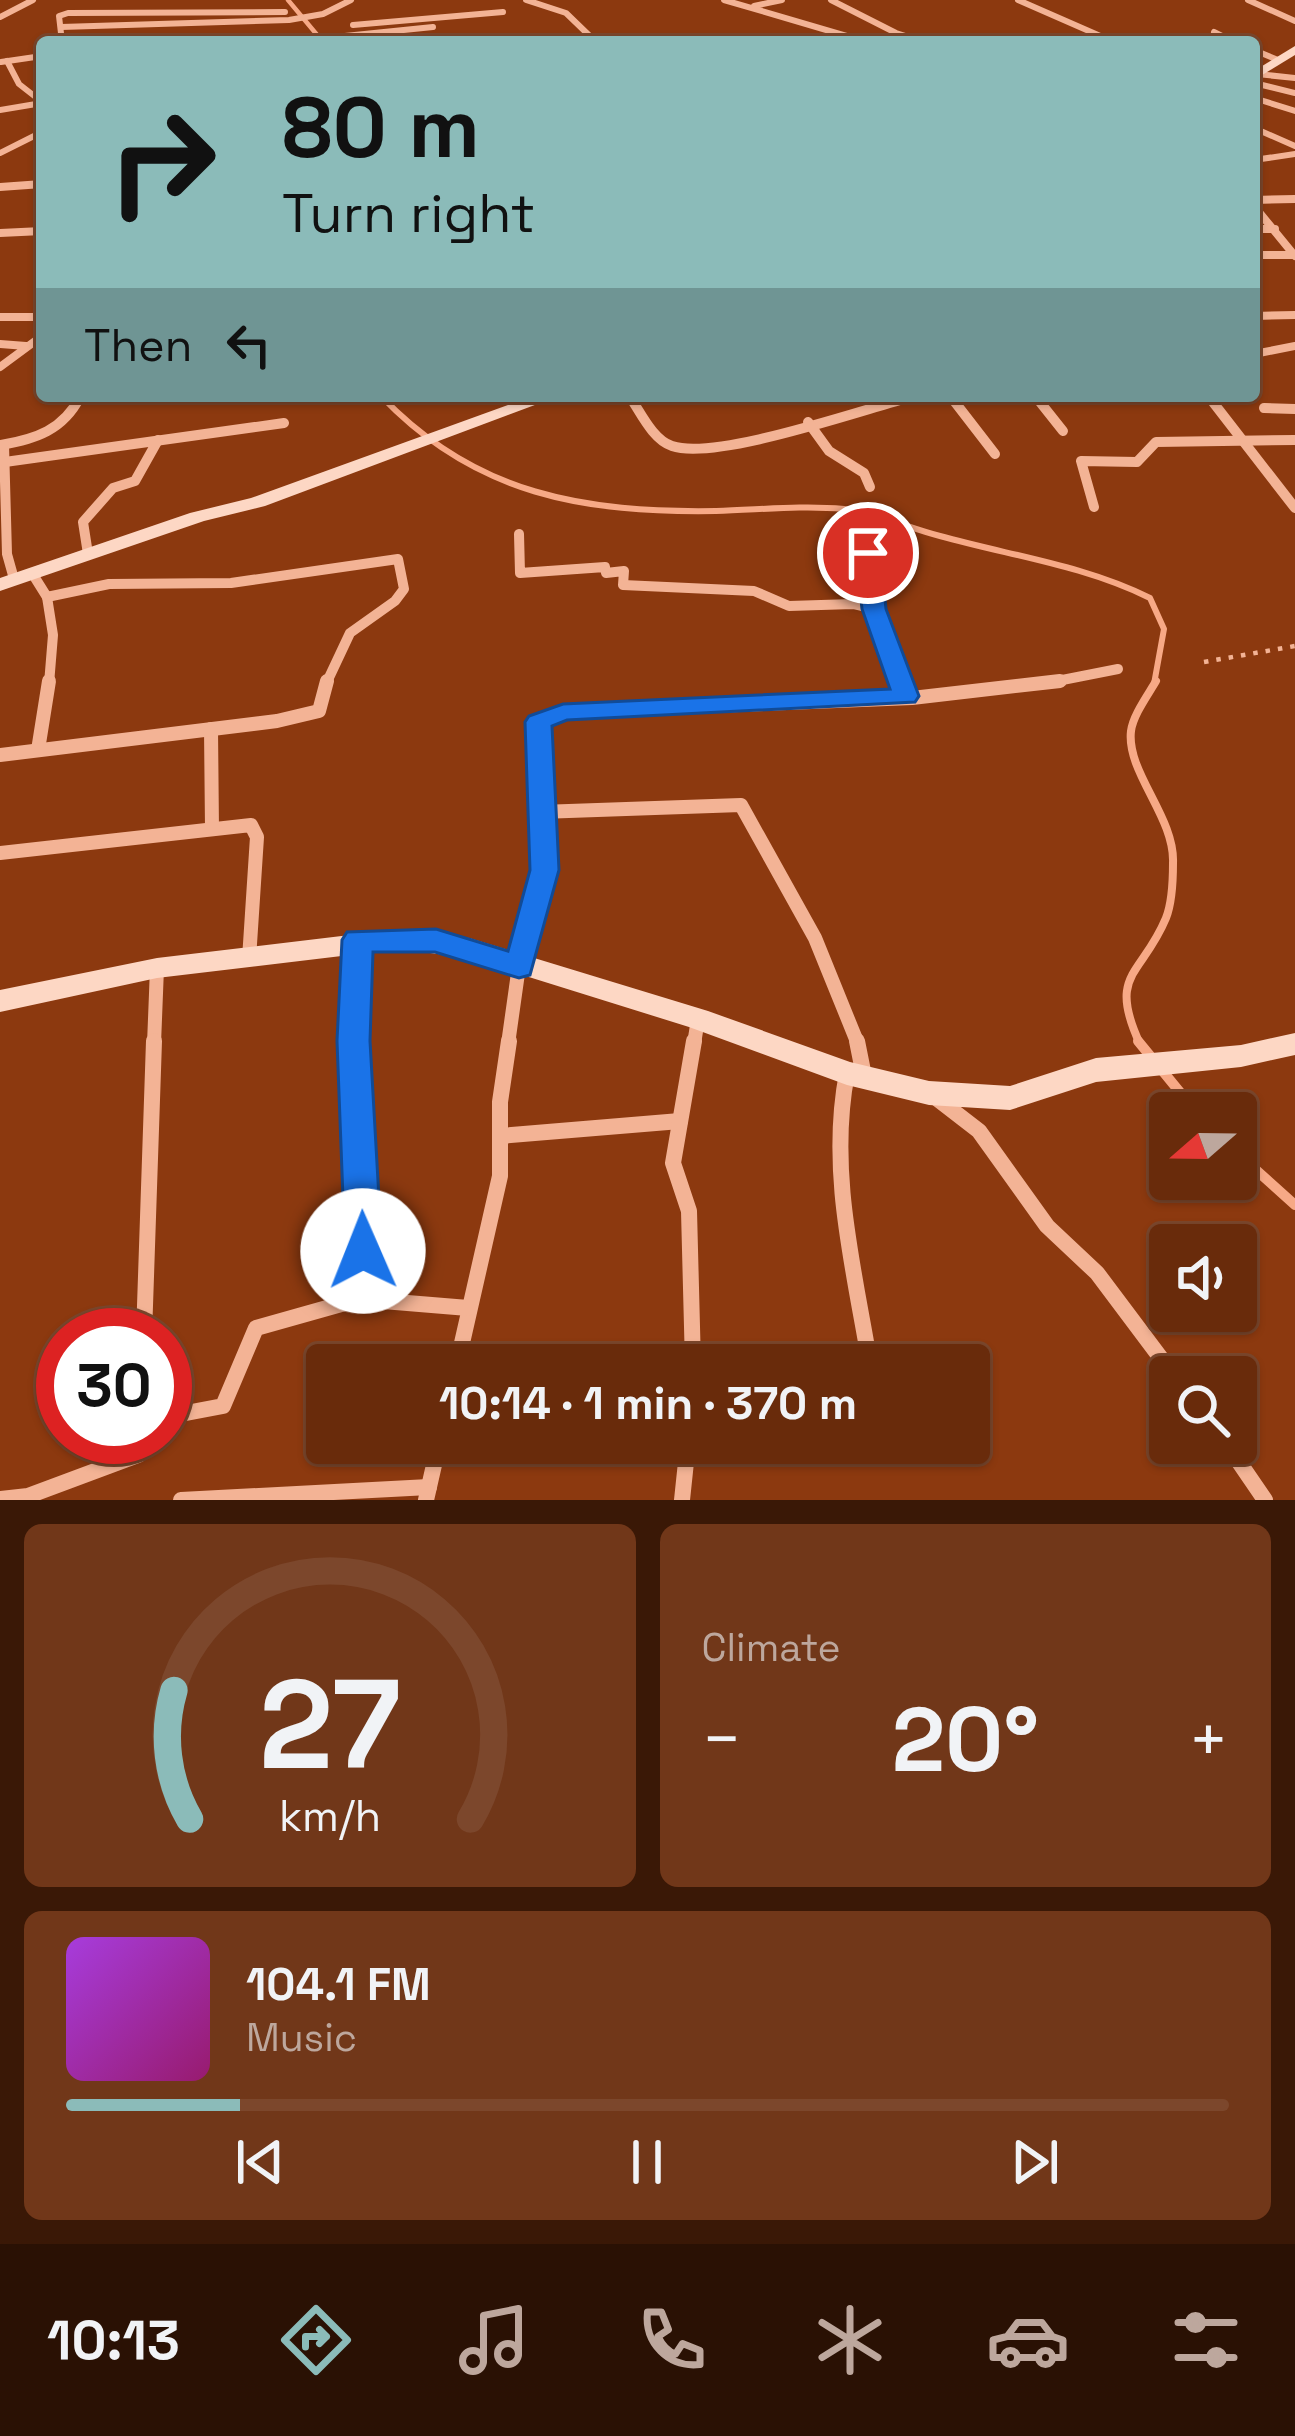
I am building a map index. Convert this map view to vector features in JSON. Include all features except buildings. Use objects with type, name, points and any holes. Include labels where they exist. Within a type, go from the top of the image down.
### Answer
[{"type":"street","points":[[0,16],[33,0]]},
{"type":"street","points":[[61,27],[322,14],[351,0]]},
{"type":"street","points":[[526,0],[566,13],[590,36]]},
{"type":"street","points":[[724,0],[847,36]]},
{"type":"street","points":[[753,7],[782,0]]},
{"type":"street","points":[[831,0],[906,36]]},
{"type":"street","points":[[1018,0],[1100,36]]},
{"type":"street","points":[[1247,0],[1295,21]]},
{"type":"street","points":[[353,26],[503,12]]},
{"type":"street","points":[[62,36],[59,16],[68,13],[287,16]]},
{"type":"street","points":[[423,20],[439,36]]},
{"type":"street","points":[[345,36],[433,27]]},
{"type":"street","points":[[1214,32],[1222,36]]},
{"type":"street","points":[[1260,71],[1295,50]]},
{"type":"street","points":[[1260,52],[1278,60]]},
{"type":"street","points":[[36,57],[3,61],[19,84],[36,97]]},
{"type":"street","points":[[1260,74],[1295,78]]},
{"type":"street","points":[[1260,76],[1295,93]]},
{"type":"street","points":[[1260,100],[1295,111]]},
{"type":"street","points":[[0,110],[36,103]]},
{"type":"street","points":[[1260,131],[1295,150]]},
{"type":"street","points":[[0,153],[36,135]]},
{"type":"street","points":[[1260,159],[1295,150]]},
{"type":"street","points":[[0,187],[36,184]]},
{"type":"street","points":[[1260,202],[1295,199]]},
{"type":"street","points":[[1260,210],[1295,255]]},
{"type":"street","points":[[1260,230],[1275,229]]},
{"type":"street","points":[[0,233],[36,231]]},
{"type":"street","points":[[1260,255],[1295,255]]},
{"type":"street","points":[[1260,316],[1295,315]]},
{"type":"street","points":[[0,317],[36,317]]},
{"type":"street","points":[[0,367],[36,340]]},
{"type":"street","points":[[0,344],[26,346]]},
{"type":"street","points":[[1260,353],[1295,346]]},
{"type":"street","points":[[0,755],[319,711],[331,657],[362,620],[397,603],[404,589],[398,560],[231,583],[109,584],[47,597],[15,579],[7,554],[2,445],[45,437],[62,425],[76,402]]},
{"type":"street","points":[[15,579],[258,502],[520,402]]},
{"type":"street","points":[[633,402],[661,439],[682,450],[714,448],[891,402]]},
{"type":"street","points":[[955,402],[995,454]]},
{"type":"street","points":[[1040,402],[1063,431]]},
{"type":"street","points":[[1212,402],[1295,508]]},
{"type":"street","points":[[1264,409],[1295,409]]},
{"type":"street","points":[[808,422],[829,451],[864,473],[870,487]]},
{"type":"street","points":[[5,462],[284,423]]},
{"type":"street","points":[[88,554],[83,522],[113,488],[135,481],[158,440]]},
{"type":"street","points":[[1094,507],[1081,461],[1137,462],[1156,442],[1167,440],[1295,440]]},
{"type":"street","points":[[518,534],[520,574],[605,567],[606,573],[624,571],[623,585],[754,591],[789,606],[853,604],[874,609]]},
{"type":"street","points":[[868,553],[874,609],[905,696]]},
{"type":"street","points":[[38,750],[52,674],[52,614],[47,597]]},
{"type":"street","points":[[461,1344],[500,1176],[500,1102],[519,966],[544,870],[538,722],[563,712],[905,696],[1071,680],[1118,669]]},
{"type":"street","points":[[211,729],[212,829]]},
{"type":"street","points":[[540,812],[741,806],[861,1046],[856,1075],[839,1102],[841,1176],[867,1344]]},
{"type":"street","points":[[0,854],[251,825],[257,837],[249,960]]},
{"type":"street","points":[[358,940],[354,1041],[363,1226],[359,1299]]},
{"type":"street","points":[[0,1000],[157,968],[249,960],[358,940],[436,940],[698,1019],[856,1075],[929,1093],[1010,1097],[1096,1070],[1241,1056],[1295,1044]]},
{"type":"street","points":[[145,1308],[157,968]]},
{"type":"street","points":[[691,1344],[689,1211],[673,1163],[698,1019]]},
{"type":"street","points":[[929,1093],[979,1131],[1047,1226],[1097,1273],[1159,1356]]},
{"type":"street","points":[[500,1136],[680,1121]]},
{"type":"street","points":[[192,1412],[223,1406],[256,1328],[359,1299],[469,1308]]},
{"type":"street","points":[[0,1499],[28,1496],[114,1464]]},
{"type":"street","points":[[181,1500],[428,1494],[434,1464]]},
{"type":"street","points":[[682,1500],[686,1464]]},
{"type":"street","points":[[1240,1464],[1265,1500]]},
{"type":"path","points":[[1204,662],[1295,646]]},
{"type":"waterway","points":[[288,0],[318,36]]},
{"type":"waterway","points":[[387,402],[455,456],[535,492],[578,502],[668,511],[844,509],[1125,587],[1150,598],[1164,629],[1154,684]]},
{"type":"waterway","points":[[1140,1043],[1127,988],[1166,918],[1173,876],[1167,829],[1131,747],[1135,718],[1156,681]]},
{"type":"waterway","points":[[1140,1043],[1180,1092]]},
{"type":"waterway","points":[[1257,1171],[1295,1205]]},
{"type":"route","points":[[363,1251],[354,1041],[358,940],[436,940],[519,966],[544,870],[538,722],[563,712],[905,696],[874,609],[868,553]]}]
